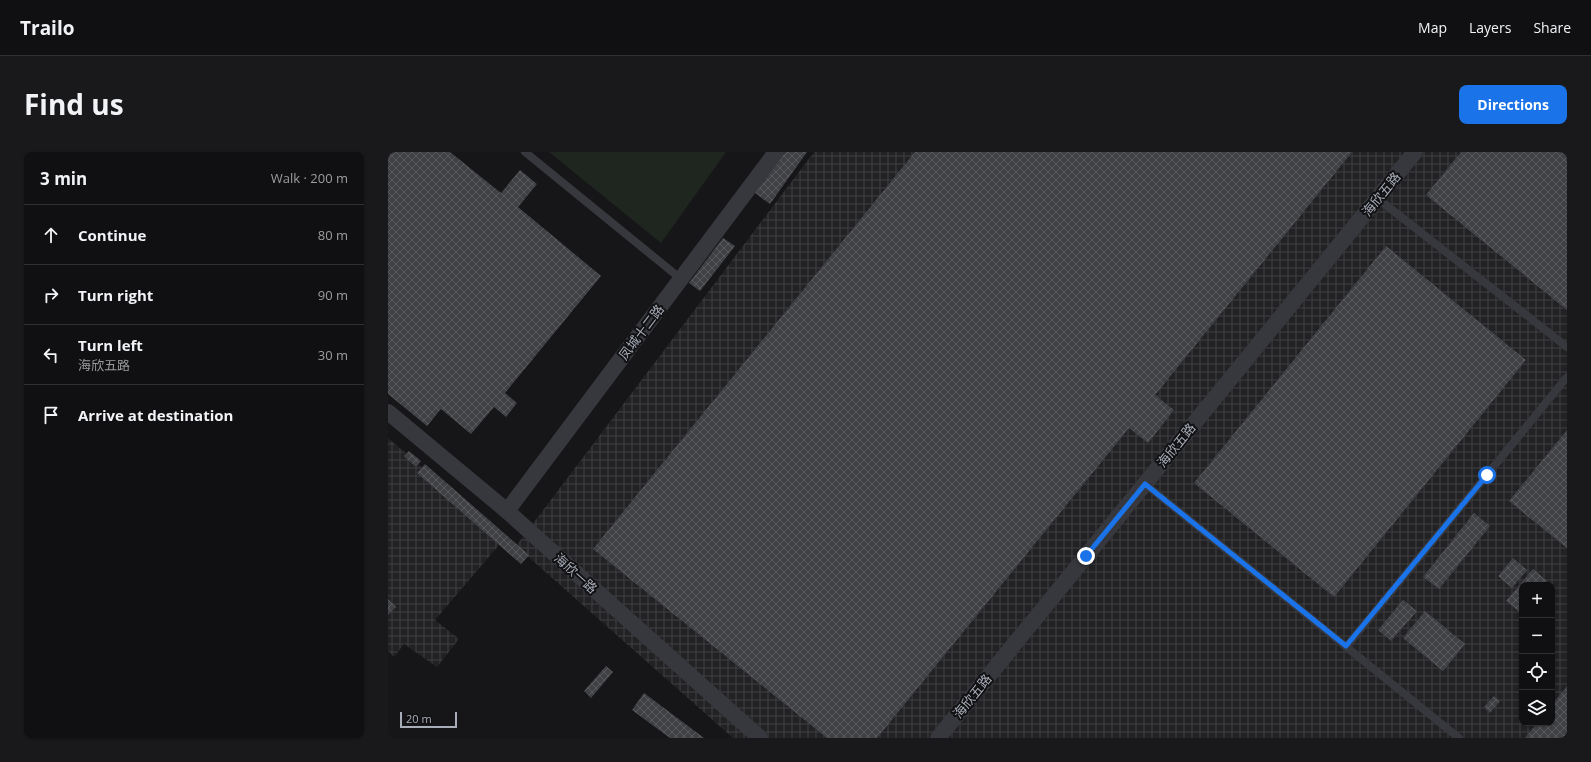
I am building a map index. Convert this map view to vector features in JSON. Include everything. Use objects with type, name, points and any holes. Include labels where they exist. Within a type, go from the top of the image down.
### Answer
[{"type":"street","name":"凤城十二路","points":[[507,511],[776,152]]},
{"type":"street","name":"海欣五路","points":[[938,738],[1415,152]]},
{"type":"street","name":"海欣一路","points":[[388,412],[507,511],[760,738]]},
{"type":"lane","points":[[524,152],[681,279]]},
{"type":"lane","points":[[1377,198],[1567,347]]},
{"type":"lane","points":[[1346,646],[1567,377]]},
{"type":"lane","points":[[1145,484],[1460,738]]},
{"type":"shaded area","points":[[549,152],[726,152],[661,243]]},
{"type":"shaded area","points":[[814,152],[1567,152],[1567,738],[733,738],[516,546]]},
{"type":"shaded area","points":[[388,438],[505,538],[435,620],[459,639],[437,667],[404,644],[394,657],[388,651]]},
{"type":"building","points":[[388,152],[450,152],[501,193],[520,170],[537,184],[518,207],[601,276],[505,393],[517,403],[506,417],[494,407],[471,434],[441,409],[427,426],[388,394]]},
{"type":"building","points":[[785,152],[807,152],[770,204],[755,193]]},
{"type":"building","points":[[915,152],[1352,152],[1155,395],[1174,410],[1148,443],[1129,428],[877,738],[827,738],[593,549]]},
{"type":"building","points":[[1461,152],[1567,152],[1567,310],[1426,195]]},
{"type":"building","points":[[723,238],[735,246],[700,291],[689,283]]},
{"type":"building","points":[[1386,246],[1526,360],[1334,597],[1194,483]]},
{"type":"building","points":[[1567,430],[1567,548],[1509,501]]},
{"type":"building","points":[[409,451],[421,461],[416,467],[404,456]]},
{"type":"building","points":[[425,464],[529,555],[521,564],[417,473]]},
{"type":"building","points":[[1474,513],[1490,526],[1439,589],[1423,577]]},
{"type":"building","points":[[1513,558],[1527,570],[1512,588],[1498,576]]},
{"type":"building","points":[[1533,569],[1547,581],[1546,582],[1522,582]]},
{"type":"building","points":[[1519,586],[1519,611],[1506,601]]},
{"type":"building","points":[[388,599],[396,607],[388,615]]},
{"type":"building","points":[[1403,600],[1417,611],[1391,641],[1378,630]]},
{"type":"building","points":[[1425,611],[1465,644],[1443,671],[1403,638]]},
{"type":"building","points":[[606,666],[613,672],[591,698],[584,691]]},
{"type":"building","points":[[1567,686],[1567,738],[1525,738],[1535,726],[1555,726],[1555,701]]},
{"type":"building","points":[[644,693],[704,738],[670,738],[632,710]]},
{"type":"building","points":[[1494,696],[1500,701],[1490,713],[1484,707]]},
{"type":"route","points":[[1086,556],[1145,484],[1346,646],[1487,475]]}]
